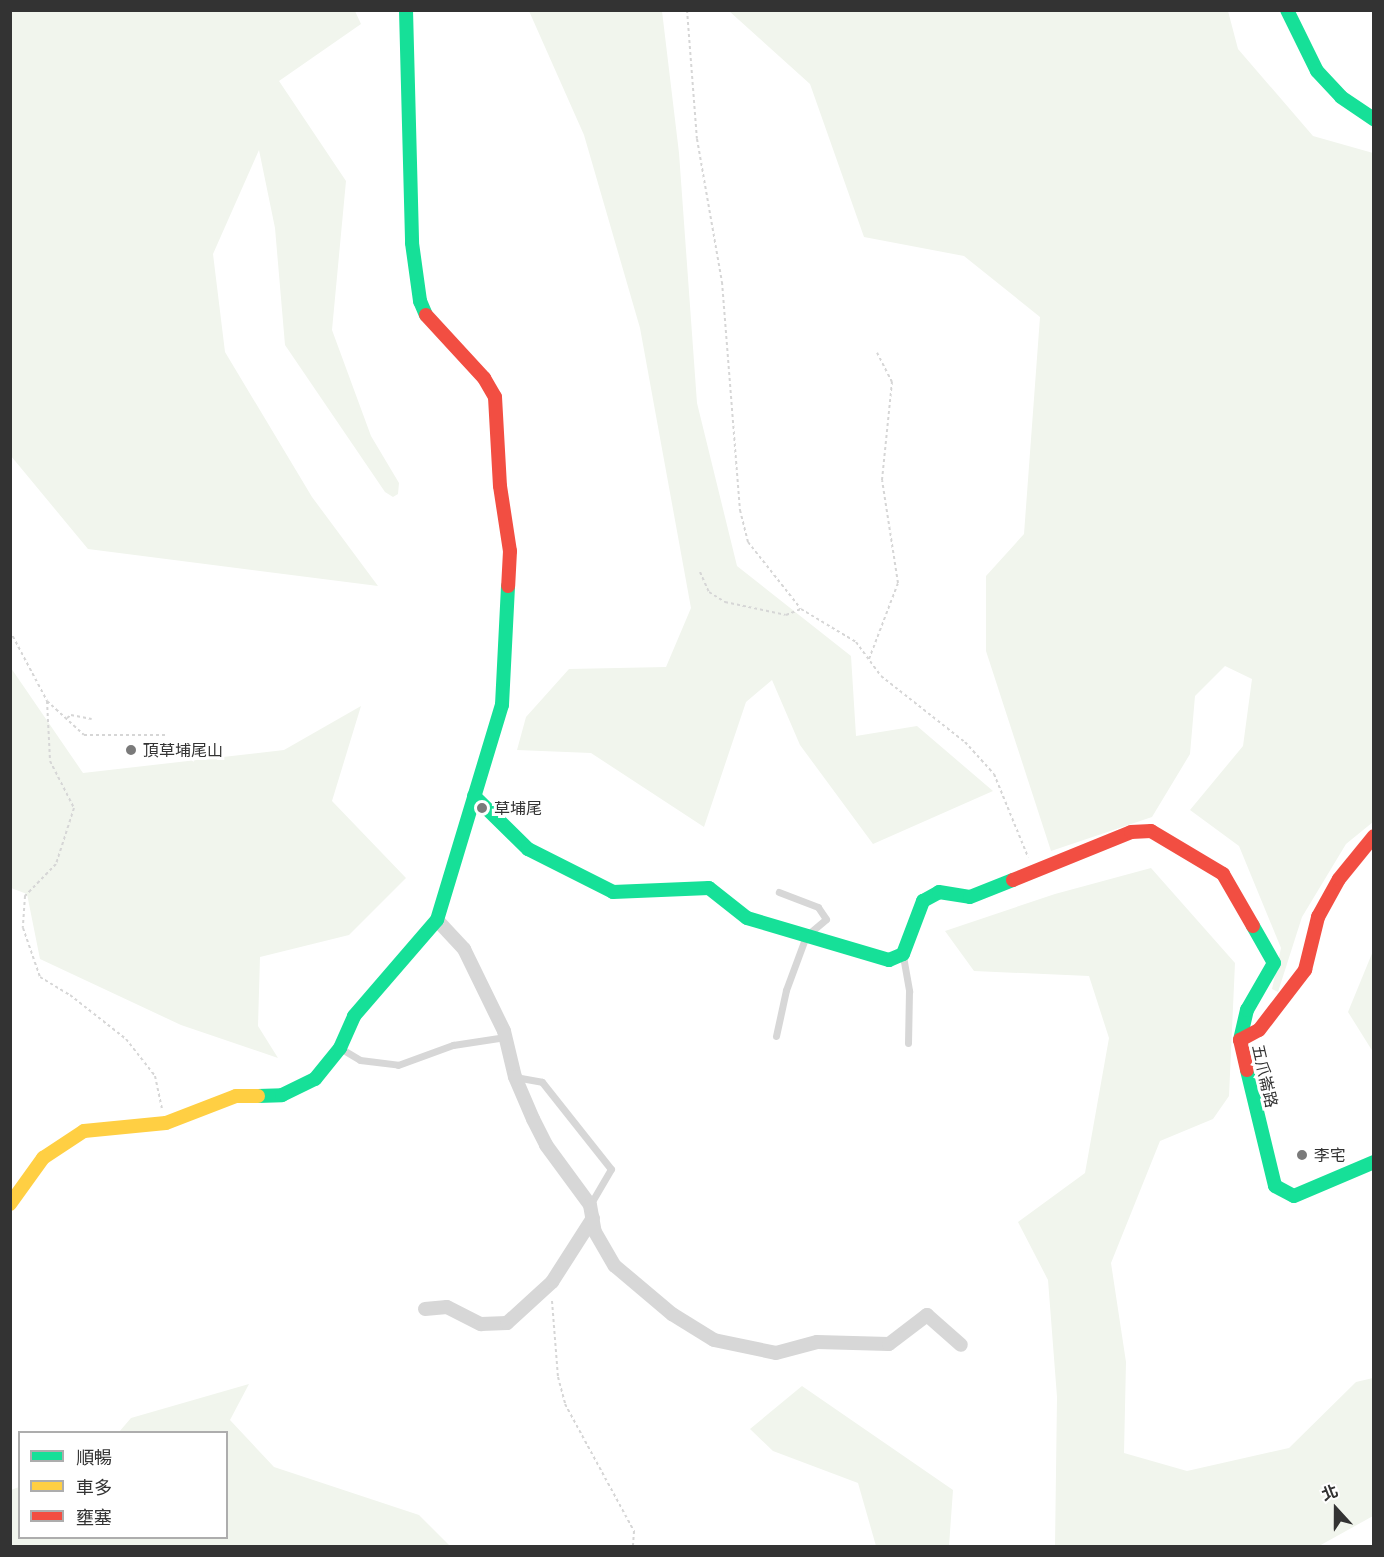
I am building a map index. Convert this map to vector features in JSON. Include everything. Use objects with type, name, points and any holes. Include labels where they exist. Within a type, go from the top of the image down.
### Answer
[{"type":"street","points":[[10,1204],[44,1158],[84,1131],[166,1123],[236,1096],[282,1095],[315,1079],[340,1048],[354,1016],[437,920],[502,705],[510,551],[500,486],[499,422],[495,397],[484,378],[429,320],[420,301],[412,243],[406,10]]},
{"type":"street","points":[[1287,10],[1317,70],[1341,97],[1374,119]]},
{"type":"street","points":[[474,796],[528,849],[613,892],[709,888],[747,918],[889,960],[903,954],[923,901],[939,892],[970,897],[1131,832],[1151,831],[1223,874],[1274,963],[1247,1010],[1240,1040]]},
{"type":"street","name":"五爪崙路","points":[[1374,836],[1339,879],[1318,917],[1305,970],[1259,1030],[1240,1040],[1275,1186],[1294,1196],[1374,1162]]},
{"type":"street","points":[[437,920],[464,949],[505,1037],[515,1077],[546,1145],[592,1211],[595,1232],[615,1266],[672,1314],[714,1340],[776,1353],[817,1342],[889,1344],[927,1315],[961,1345]]},
{"type":"street","points":[[425,1309],[447,1307],[481,1324],[507,1323],[552,1282],[592,1211]]},
{"type":"lane","points":[[776,1036],[786,990],[806,936],[826,919],[818,907],[779,892]]},
{"type":"lane","points":[[903,954],[909,991],[908,1043]]},
{"type":"lane","points":[[340,1048],[360,1060],[398,1065],[453,1045],[505,1037]]},
{"type":"lane","points":[[515,1077],[542,1082],[611,1169],[592,1211]]},
{"type":"path","points":[[687,10],[697,139],[722,282],[740,510],[748,542],[801,609],[856,642],[881,676],[965,742],[994,774],[1034,871]]},
{"type":"path","points":[[869,659],[898,583],[882,480],[892,382],[877,353]]},
{"type":"path","points":[[700,572],[709,592],[725,602],[786,615],[801,609]]},
{"type":"path","points":[[10,631],[47,701],[84,735],[165,735]]},
{"type":"path","points":[[47,701],[50,761],[74,808],[56,864],[25,896],[23,928],[40,977],[70,995],[126,1040],[155,1076],[166,1123]]},
{"type":"path","points":[[67,718],[71,714],[92,719]]},
{"type":"path","points":[[552,1282],[554,1343],[565,1404],[634,1531],[633,1546]]},
{"type":"shaded area","points":[[10,11],[355,11],[361,24],[279,81],[346,181],[332,330],[371,436],[399,483],[398,494],[393,497],[385,492],[285,345],[275,228],[259,150],[213,254],[225,352],[312,497],[378,586],[88,549],[11,456]]},
{"type":"shaded area","points":[[529,11],[662,11],[679,153],[697,403],[737,566],[851,656],[856,736],[917,726],[993,791],[873,844],[800,745],[772,680],[746,702],[704,827],[591,753],[517,750],[526,717],[569,669],[666,667],[691,608],[640,328],[584,135]]},
{"type":"shaded area","points":[[729,11],[1228,11],[1238,49],[1313,136],[1373,153],[1373,822],[1346,844],[1302,917],[1278,992],[1272,989],[1281,948],[1239,846],[1190,810],[1243,746],[1252,679],[1225,666],[1195,696],[1190,754],[1152,817],[1051,851],[986,651],[986,576],[1024,534],[1040,317],[964,256],[864,237],[810,84]]},
{"type":"shaded area","points":[[11,668],[83,773],[284,750],[361,706],[332,801],[406,878],[349,935],[260,957],[258,1026],[278,1058],[181,1025],[40,959],[27,894],[11,888]]},
{"type":"shaded area","points":[[1151,868],[1235,963],[1229,1096],[1213,1119],[1160,1141],[1111,1263],[1126,1362],[1124,1453],[1187,1471],[1289,1448],[1356,1382],[1373,1378],[1373,1516],[1319,1546],[1055,1546],[1057,1397],[1048,1280],[1018,1222],[1085,1173],[1109,1038],[1089,976],[974,971],[945,931],[1055,894]]},
{"type":"shaded area","points":[[1373,951],[1374,1051],[1373,1052],[1348,1012]]},
{"type":"shaded area","points":[[249,1384],[230,1420],[274,1467],[419,1515],[450,1546],[11,1546],[11,1490],[18,1487],[18,1539],[228,1539],[228,1431],[120,1431],[131,1418]]},
{"type":"shaded area","points":[[802,1386],[953,1490],[949,1546],[876,1546],[858,1483],[773,1451],[750,1429]]},
{"type":"traffic: fast","points":[[406,10],[412,243],[420,301],[426,315]]},
{"type":"traffic: fast","points":[[1287,10],[1317,71],[1341,97],[1374,119]]},
{"type":"traffic: fast","points":[[258,1096],[282,1095],[315,1079],[340,1048],[354,1016],[437,920],[502,705],[508,586]]},
{"type":"traffic: fast","points":[[474,796],[528,849],[613,892],[709,888],[747,918],[889,960],[903,954],[923,901],[939,892],[970,897],[1013,880]]},
{"type":"traffic: fast","points":[[1240,1040],[1247,1010],[1274,963],[1253,926]]},
{"type":"traffic: fast","points":[[1247,1070],[1275,1186],[1294,1196],[1374,1162]]},
{"type":"traffic: slow","points":[[10,1204],[43,1158],[84,1131],[166,1123],[236,1096],[258,1096]]},
{"type":"traffic: jam","points":[[426,315],[484,378],[495,397],[500,486],[510,551],[508,586]]},
{"type":"traffic: jam","points":[[1013,880],[1131,832],[1151,831],[1223,874],[1253,926]]},
{"type":"traffic: jam","points":[[1247,1070],[1240,1040],[1259,1030],[1305,970],[1318,917],[1339,879],[1374,836]]},
{"type":"place","name":"頂草埔尾山","points":[[131,750]]},
{"type":"place","name":"草埔尾","points":[[482,808]]},
{"type":"place","name":"李宅","points":[[1302,1155]]}]
